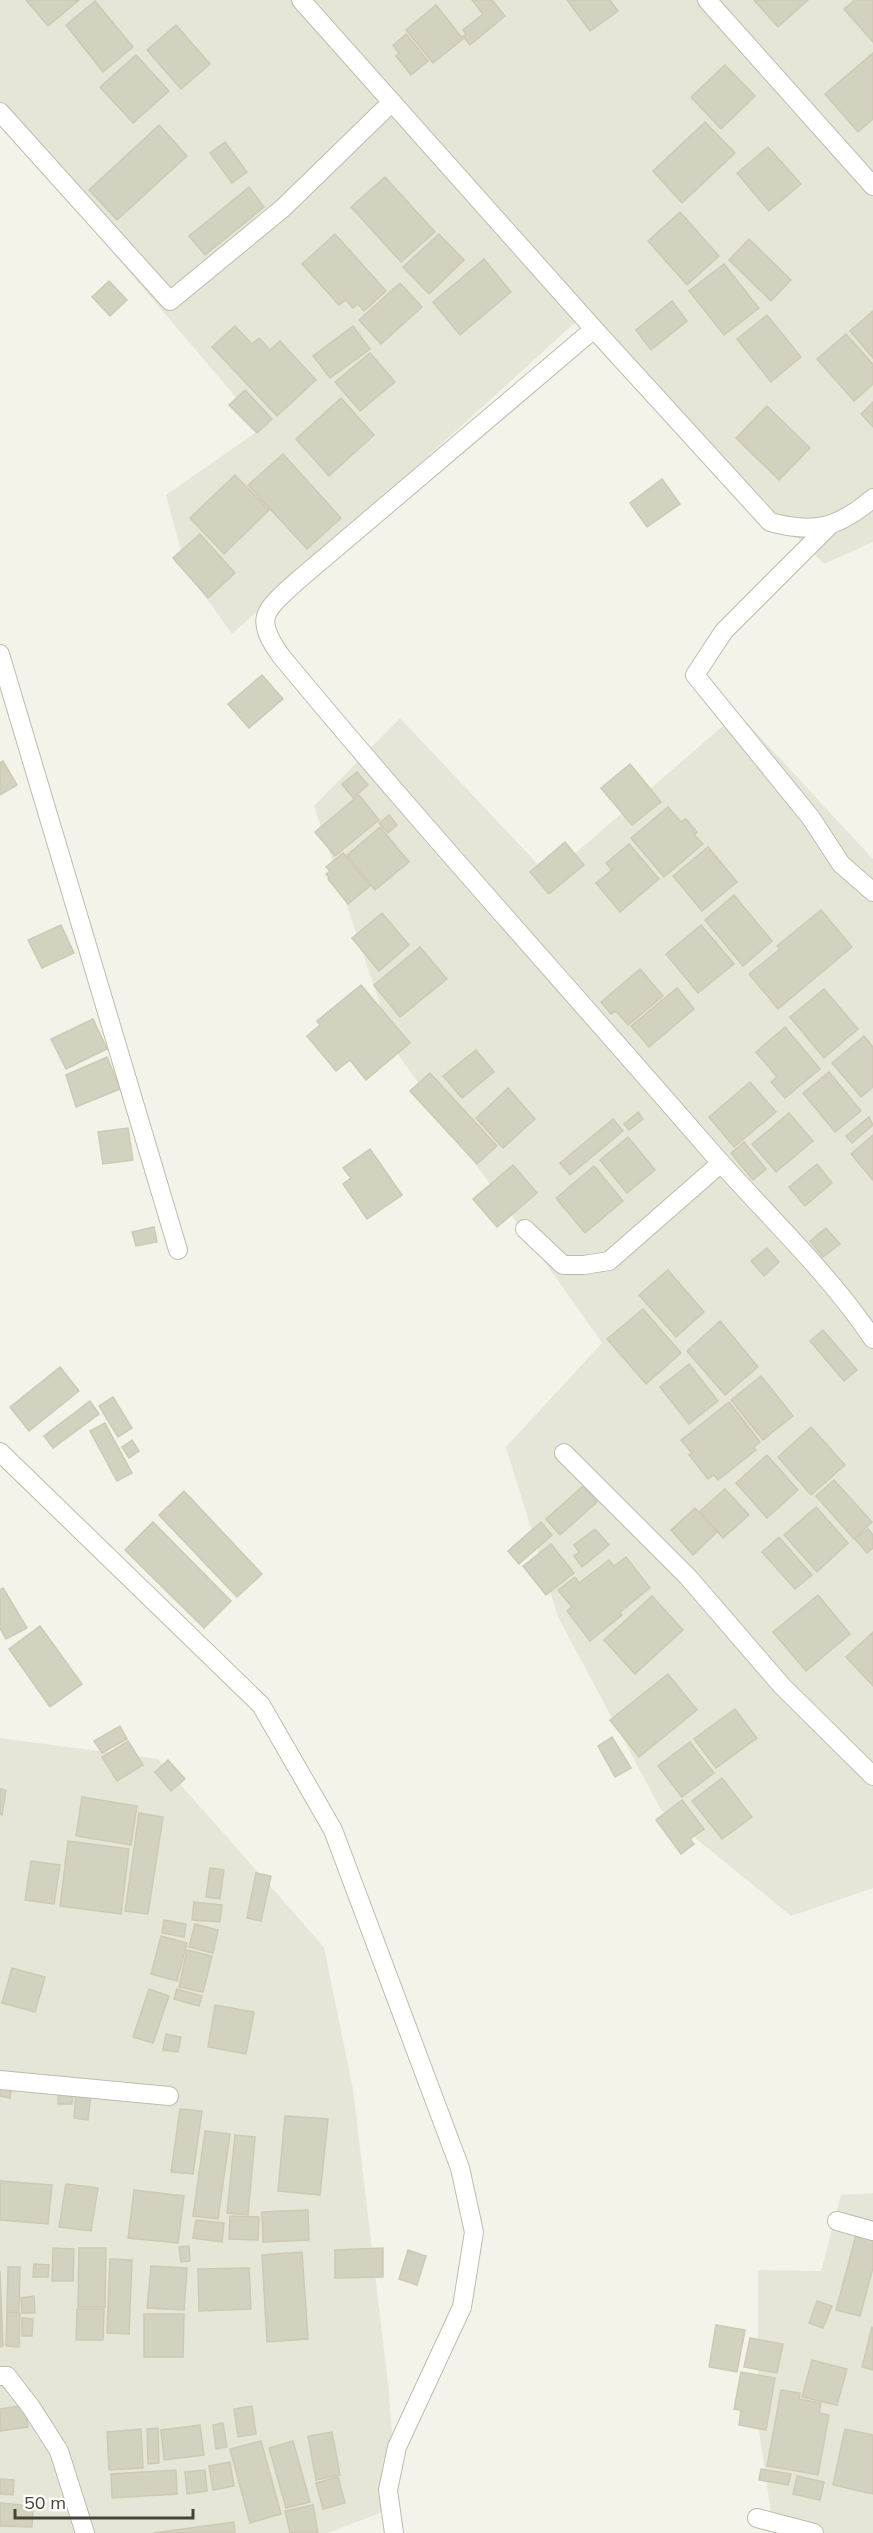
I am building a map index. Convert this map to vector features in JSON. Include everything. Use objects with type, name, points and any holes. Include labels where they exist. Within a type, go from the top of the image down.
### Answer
[{"type":"street","points":[[301,0],[594,329],[770,522],[795,529],[829,526]]},
{"type":"street","points":[[707,0],[873,186]]},
{"type":"street","points":[[0,112],[170,301],[283,208],[392,102]]},
{"type":"street","points":[[594,329],[296,582],[269,607],[264,622],[269,640],[281,656],[382,779],[587,1007],[871,1333]]},
{"type":"street","points":[[873,498],[860,509],[829,526],[724,632],[695,675],[811,818],[841,864],[873,892]]},
{"type":"street","points":[[0,654],[178,1250]]},
{"type":"street","points":[[525,1229],[563,1265],[584,1265],[609,1261],[721,1163]]},
{"type":"street","points":[[0,1452],[261,1705],[333,1830],[460,2168],[474,2232],[462,2307],[397,2447],[388,2490],[394,2533]]},
{"type":"street","points":[[564,1452],[688,1576],[782,1686],[870,1766]]},
{"type":"street","points":[[0,2080],[169,2096]]},
{"type":"street","points":[[837,2221],[873,2231]]},
{"type":"street","points":[[0,2376],[7,2376],[31,2407],[59,2451],[85,2533]]},
{"type":"street","points":[[758,2518],[814,2533]]},
{"type":"shaded area","points":[[0,0],[873,0],[873,542],[824,564],[579,319],[232,634],[186,570],[166,495],[262,428],[0,120]]},
{"type":"shaded area","points":[[738,713],[873,859],[873,1888],[791,1916],[661,1810],[558,1617],[506,1447],[602,1343],[395,1050],[314,806],[400,718],[549,876]]},
{"type":"shaded area","points":[[0,1738],[158,1759],[324,1947],[353,2089],[388,2383],[398,2506],[328,2533],[0,2533]]},
{"type":"shaded area","points":[[873,2193],[873,2533],[774,2533],[758,2425],[758,2270],[821,2271],[841,2195]]},
{"type":"building","points":[[26,0],[79,0],[48,26]]},
{"type":"building","points":[[472,0],[492,0],[505,16],[470,45],[463,36],[466,34],[463,30],[483,14]]},
{"type":"building","points":[[567,0],[610,0],[618,11],[590,31]]},
{"type":"building","points":[[754,0],[808,0],[778,27]]},
{"type":"building","points":[[855,0],[873,0],[873,42],[844,9]]},
{"type":"building","points":[[95,1],[133,47],[103,72],[66,25]]},
{"type":"building","points":[[436,5],[463,39],[433,63],[406,30]]},
{"type":"building","points":[[176,25],[210,64],[181,89],[147,50]]},
{"type":"building","points":[[406,34],[428,61],[411,75],[396,56],[399,53],[393,45]]},
{"type":"building","points":[[873,53],[873,119],[858,132],[825,94]]},
{"type":"building","points":[[136,55],[169,91],[133,123],[100,87]]},
{"type":"building","points":[[725,65],[755,96],[721,129],[691,97]]},
{"type":"building","points":[[705,122],[735,153],[682,203],[653,171]]},
{"type":"building","points":[[159,125],[187,156],[117,220],[89,190]]},
{"type":"building","points":[[225,142],[247,172],[232,183],[210,153]]},
{"type":"building","points":[[768,147],[801,184],[769,211],[737,173]]},
{"type":"building","points":[[385,177],[435,232],[401,262],[351,207]]},
{"type":"building","points":[[249,187],[264,207],[205,255],[189,236]]},
{"type":"building","points":[[680,212],[719,256],[687,285],[648,241]]},
{"type":"building","points":[[335,234],[386,291],[364,311],[358,304],[353,308],[346,300],[339,305],[302,264]]},
{"type":"building","points":[[439,234],[464,260],[429,294],[403,267]]},
{"type":"building","points":[[749,239],[791,280],[771,301],[729,260]]},
{"type":"building","points":[[484,259],[511,292],[460,335],[433,302]]},
{"type":"building","points":[[724,264],[759,308],[724,335],[689,291]]},
{"type":"building","points":[[109,281],[127,300],[110,316],[92,297]]},
{"type":"building","points":[[400,283],[422,307],[381,344],[359,320]]},
{"type":"building","points":[[672,301],[687,321],[651,350],[636,330]]},
{"type":"building","points":[[873,311],[873,358],[850,331]]},
{"type":"building","points":[[767,315],[801,357],[771,382],[737,339]]},
{"type":"building","points":[[235,326],[252,344],[259,338],[270,350],[280,341],[316,380],[277,416],[212,347]]},
{"type":"building","points":[[353,326],[370,349],[330,378],[313,356]]},
{"type":"building","points":[[846,334],[873,364],[873,384],[854,401],[817,359]]},
{"type":"building","points":[[370,353],[395,382],[360,411],[335,382]]},
{"type":"building","points":[[245,390],[272,419],[257,433],[229,405]]},
{"type":"building","points":[[341,398],[374,435],[329,476],[296,439]]},
{"type":"building","points":[[873,402],[873,427],[861,414]]},
{"type":"building","points":[[767,406],[810,448],[779,480],[736,438]]},
{"type":"building","points":[[283,454],[341,518],[307,549],[248,485]]},
{"type":"building","points":[[235,475],[269,510],[224,554],[190,518]]},
{"type":"building","points":[[662,479],[680,504],[647,527],[630,503]]},
{"type":"building","points":[[200,534],[235,573],[208,598],[173,558]]},
{"type":"building","points":[[262,675],[283,699],[249,728],[228,704]]},
{"type":"building","points":[[3,761],[17,785],[0,795],[0,763]]},
{"type":"building","points":[[630,764],[661,802],[632,825],[601,788]]},
{"type":"building","points":[[357,772],[368,785],[353,798],[342,784]]},
{"type":"building","points":[[359,795],[379,820],[335,856],[315,832]]},
{"type":"building","points":[[668,807],[681,822],[686,819],[697,832],[694,835],[703,844],[664,877],[631,838]]},
{"type":"building","points":[[389,815],[397,825],[388,833],[379,823]]},
{"type":"building","points":[[380,827],[409,862],[375,890],[347,855]]},
{"type":"building","points":[[565,842],[584,865],[549,894],[530,872]]},
{"type":"building","points":[[629,844],[659,879],[620,912],[596,883],[612,870],[606,863]]},
{"type":"building","points":[[708,847],[737,882],[702,911],[673,876]]},
{"type":"building","points":[[343,853],[370,886],[348,904],[326,874],[330,871],[326,867]]},
{"type":"building","points":[[734,895],[772,941],[743,966],[705,920]]},
{"type":"building","points":[[821,910],[852,947],[778,1009],[749,974],[780,949],[777,946]]},
{"type":"building","points":[[382,913],[409,945],[379,971],[352,938]]},
{"type":"building","points":[[61,925],[74,953],[42,968],[28,940]]},
{"type":"building","points":[[701,925],[734,964],[698,993],[666,954]]},
{"type":"building","points":[[420,947],[447,979],[400,1017],[374,985]]},
{"type":"building","points":[[640,969],[663,996],[628,1025],[616,1011],[611,1014],[601,1002]]},
{"type":"building","points":[[361,985],[410,1043],[366,1080],[350,1060],[336,1071],[307,1036],[320,1025],[317,1021]]},
{"type":"building","points":[[677,988],[694,1009],[649,1047],[631,1026]]},
{"type":"building","points":[[824,989],[858,1029],[824,1058],[790,1017]]},
{"type":"building","points":[[93,1019],[107,1049],[66,1069],[51,1039]]},
{"type":"building","points":[[785,1027],[820,1069],[785,1098],[771,1082],[777,1077],[756,1052]]},
{"type":"building","points":[[864,1036],[873,1047],[873,1087],[861,1097],[832,1063]]},
{"type":"building","points":[[476,1050],[494,1072],[462,1098],[443,1076]]},
{"type":"building","points":[[107,1057],[120,1089],[76,1107],[66,1075]]},
{"type":"building","points":[[829,1072],[861,1111],[835,1132],[803,1093]]},
{"type":"building","points":[[430,1073],[497,1146],[477,1164],[410,1091]]},
{"type":"building","points":[[750,1082],[776,1112],[734,1147],[709,1117]]},
{"type":"building","points":[[508,1088],[535,1119],[503,1148],[476,1118]]},
{"type":"building","points":[[638,1112],[643,1119],[629,1130],[624,1124]]},
{"type":"building","points":[[789,1113],[813,1141],[776,1172],[752,1144]]},
{"type":"building","points":[[869,1117],[873,1125],[852,1143],[846,1136]]},
{"type":"building","points":[[613,1119],[623,1131],[570,1175],[560,1163]]},
{"type":"building","points":[[128,1128],[133,1160],[103,1164],[98,1132]]},
{"type":"building","points":[[873,1135],[873,1180],[851,1154]]},
{"type":"building","points":[[628,1137],[655,1170],[627,1193],[600,1160]]},
{"type":"building","points":[[744,1142],[766,1169],[753,1180],[731,1153]]},
{"type":"building","points":[[370,1149],[402,1195],[367,1219],[343,1184],[351,1178],[343,1168]]},
{"type":"building","points":[[817,1164],[832,1183],[805,1206],[789,1187]]},
{"type":"building","points":[[513,1165],[537,1193],[497,1227],[473,1199]]},
{"type":"building","points":[[594,1166],[623,1201],[585,1233],[556,1198]]},
{"type":"building","points":[[154,1227],[157,1242],[136,1246],[132,1232]]},
{"type":"building","points":[[826,1228],[840,1244],[823,1257],[810,1241]]},
{"type":"building","points":[[767,1248],[779,1262],[764,1276],[751,1261]]},
{"type":"building","points":[[668,1270],[704,1312],[676,1337],[639,1295]]},
{"type":"building","points":[[643,1309],[681,1353],[646,1384],[607,1339]]},
{"type":"building","points":[[720,1321],[758,1367],[725,1395],[687,1351]]},
{"type":"building","points":[[823,1330],[857,1370],[844,1381],[810,1341]]},
{"type":"building","points":[[689,1364],[718,1401],[689,1424],[660,1387]]},
{"type":"building","points":[[60,1367],[79,1391],[29,1431],[10,1407]]},
{"type":"building","points":[[761,1376],[793,1416],[763,1440],[731,1400]]},
{"type":"building","points":[[113,1397],[132,1428],[118,1437],[99,1406]]},
{"type":"building","points":[[90,1401],[99,1414],[53,1448],[44,1436]]},
{"type":"building","points":[[729,1402],[760,1442],[754,1447],[756,1450],[718,1480],[714,1475],[708,1479],[689,1455],[692,1453],[681,1440]]},
{"type":"building","points":[[105,1423],[132,1473],[117,1481],[90,1431]]},
{"type":"building","points":[[811,1427],[845,1465],[811,1495],[778,1457]]},
{"type":"building","points":[[132,1440],[139,1451],[129,1458],[122,1447]]},
{"type":"building","points":[[767,1455],[798,1490],[767,1518],[736,1483]]},
{"type":"building","points":[[834,1480],[872,1522],[854,1539],[816,1496]]},
{"type":"building","points":[[583,1486],[597,1502],[560,1535],[546,1519]]},
{"type":"building","points":[[725,1489],[749,1515],[723,1538],[700,1511]]},
{"type":"building","points":[[184,1491],[262,1574],[237,1597],[159,1515]]},
{"type":"building","points":[[816,1507],[848,1543],[817,1572],[784,1535]]},
{"type":"building","points":[[695,1508],[717,1532],[693,1555],[671,1530]]},
{"type":"building","points":[[153,1522],[231,1601],[204,1628],[125,1550]]},
{"type":"building","points":[[541,1522],[552,1535],[519,1564],[508,1551]]},
{"type":"building","points":[[595,1529],[609,1545],[582,1567],[574,1556],[579,1552],[574,1545]]},
{"type":"building","points":[[868,1529],[873,1535],[873,1548],[867,1553],[855,1539]]},
{"type":"building","points":[[779,1537],[812,1575],[795,1589],[762,1552]]},
{"type":"building","points":[[551,1544],[574,1573],[546,1595],[523,1566]]},
{"type":"building","points":[[626,1557],[650,1588],[620,1612],[622,1615],[590,1641],[567,1611],[572,1607],[558,1590],[575,1577],[579,1583],[609,1560],[614,1566]]},
{"type":"building","points":[[3,1588],[27,1628],[6,1639],[0,1628],[0,1590]]},
{"type":"building","points":[[818,1595],[850,1634],[806,1671],[773,1632]]},
{"type":"building","points":[[652,1596],[683,1630],[635,1674],[604,1640]]},
{"type":"building","points":[[40,1626],[82,1684],[50,1707],[9,1649]]},
{"type":"building","points":[[873,1632],[873,1686],[846,1657]]},
{"type":"building","points":[[668,1674],[697,1710],[639,1757],[610,1720]]},
{"type":"building","points":[[735,1709],[757,1738],[716,1768],[694,1739]]},
{"type":"building","points":[[120,1726],[127,1739],[102,1753],[94,1741]]},
{"type":"building","points":[[612,1737],[631,1768],[615,1777],[598,1746]]},
{"type":"building","points":[[128,1741],[143,1765],[117,1781],[102,1757]]},
{"type":"building","points":[[690,1742],[714,1773],[682,1797],[658,1766]]},
{"type":"building","points":[[168,1760],[185,1779],[171,1791],[155,1772]]},
{"type":"building","points":[[722,1778],[752,1817],[722,1839],[692,1801]]},
{"type":"building","points":[[0,1789],[6,1790],[2,1815],[0,1814]]},
{"type":"building","points":[[82,1797],[137,1806],[131,1845],[76,1836]]},
{"type":"building","points":[[682,1800],[704,1829],[690,1839],[694,1844],[681,1854],[656,1820]]},
{"type":"building","points":[[139,1813],[163,1817],[148,1914],[125,1911]]},
{"type":"building","points":[[68,1841],[129,1849],[121,1914],[60,1906]]},
{"type":"building","points":[[31,1861],[60,1865],[54,1904],[25,1900]]},
{"type":"building","points":[[210,1868],[224,1870],[220,1899],[206,1897]]},
{"type":"building","points":[[256,1873],[271,1876],[261,1921],[247,1918]]},
{"type":"building","points":[[194,1902],[222,1905],[220,1922],[192,1920]]},
{"type":"building","points":[[164,1920],[186,1924],[184,1937],[162,1933]]},
{"type":"building","points":[[195,1924],[218,1930],[213,1953],[189,1947]]},
{"type":"building","points":[[161,1936],[187,1943],[177,1981],[151,1974]]},
{"type":"building","points":[[187,1950],[212,1956],[203,1992],[179,1987]]},
{"type":"building","points":[[12,1968],[45,1977],[35,2012],[2,2003]]},
{"type":"building","points":[[149,1989],[169,1996],[153,2043],[133,2037]]},
{"type":"building","points":[[177,1989],[202,1996],[199,2006],[174,1999]]},
{"type":"building","points":[[215,2005],[254,2012],[246,2054],[208,2047]]},
{"type":"building","points":[[166,2034],[181,2037],[178,2052],[163,2050]]},
{"type":"building","points":[[0,2084],[12,2086],[10,2098],[0,2096]]},
{"type":"building","points":[[58,2091],[73,2091],[72,2104],[58,2104]]},
{"type":"building","points":[[76,2092],[91,2093],[88,2120],[74,2118]]},
{"type":"building","points":[[180,2109],[202,2111],[193,2174],[171,2172]]},
{"type":"building","points":[[285,2116],[328,2119],[320,2195],[278,2191]]},
{"type":"building","points":[[205,2131],[230,2134],[218,2219],[193,2216]]},
{"type":"building","points":[[235,2135],[255,2137],[248,2215],[227,2213]]},
{"type":"building","points":[[0,2181],[52,2185],[48,2224],[0,2220]]},
{"type":"building","points":[[66,2184],[98,2188],[91,2231],[59,2227]]},
{"type":"building","points":[[134,2190],[184,2196],[178,2243],[128,2238]]},
{"type":"building","points":[[308,2210],[309,2240],[263,2242],[262,2212]]},
{"type":"building","points":[[230,2216],[259,2217],[258,2240],[229,2239]]},
{"type":"building","points":[[196,2220],[224,2223],[222,2242],[193,2238]]},
{"type":"building","points":[[856,2235],[873,2239],[873,2268],[860,2316],[836,2310]]},
{"type":"building","points":[[189,2246],[190,2261],[181,2262],[179,2247]]},
{"type":"building","points":[[53,2248],[74,2249],[73,2281],[52,2281]]},
{"type":"building","points":[[79,2248],[106,2248],[105,2307],[78,2307]]},
{"type":"building","points":[[383,2248],[383,2277],[335,2278],[335,2250]]},
{"type":"building","points":[[408,2250],[426,2256],[417,2285],[399,2279]]},
{"type":"building","points":[[302,2252],[308,2339],[267,2342],[262,2255]]},
{"type":"building","points":[[110,2259],[132,2260],[129,2334],[107,2333]]},
{"type":"building","points":[[34,2264],[49,2265],[48,2277],[33,2277]]},
{"type":"building","points":[[151,2266],[187,2268],[184,2310],[147,2308]]},
{"type":"building","points":[[8,2267],[20,2267],[19,2311],[7,2311]]},
{"type":"building","points":[[249,2268],[251,2309],[199,2311],[198,2269]]},
{"type":"building","points":[[0,2271],[3,2346],[0,2347]]},
{"type":"building","points":[[34,2296],[35,2313],[22,2313],[21,2298]]},
{"type":"building","points":[[817,2301],[832,2306],[823,2328],[809,2323]]},
{"type":"building","points":[[77,2309],[104,2309],[103,2340],[76,2340]]},
{"type":"building","points":[[7,2312],[20,2313],[19,2347],[6,2346]]},
{"type":"building","points":[[144,2314],[184,2314],[183,2357],[144,2357]]},
{"type":"building","points":[[22,2318],[33,2319],[32,2336],[22,2336]]},
{"type":"building","points":[[716,2325],[745,2330],[737,2372],[709,2367]]},
{"type":"building","points":[[873,2328],[873,2370],[862,2367]]},
{"type":"building","points":[[750,2338],[783,2344],[777,2373],[744,2367]]},
{"type":"building","points":[[812,2360],[847,2369],[837,2405],[802,2397]]},
{"type":"building","points":[[741,2372],[775,2378],[766,2430],[739,2425],[741,2410],[734,2409]]},
{"type":"building","points":[[781,2390],[800,2393],[799,2399],[821,2403],[819,2413],[829,2415],[818,2475],[767,2466]]},
{"type":"building","points":[[25,2405],[28,2427],[0,2431],[0,2409]]},
{"type":"building","points":[[252,2406],[256,2434],[238,2437],[234,2409]]},
{"type":"building","points":[[223,2423],[227,2447],[216,2449],[213,2425]]},
{"type":"building","points":[[200,2425],[204,2455],[164,2460],[161,2430]]},
{"type":"building","points":[[158,2428],[159,2463],[148,2464],[147,2429]]},
{"type":"building","points":[[141,2429],[143,2468],[109,2470],[107,2432]]},
{"type":"building","points":[[845,2429],[873,2435],[873,2494],[833,2485]]},
{"type":"building","points":[[332,2432],[340,2475],[316,2480],[308,2436]]},
{"type":"building","points":[[261,2441],[281,2514],[250,2523],[230,2449]]},
{"type":"building","points":[[293,2441],[310,2502],[286,2508],[269,2448]]},
{"type":"building","points":[[230,2462],[234,2486],[213,2490],[209,2466]]},
{"type":"building","points":[[761,2469],[791,2474],[788,2485],[759,2480]]},
{"type":"building","points":[[176,2470],[177,2494],[112,2498],[111,2474]]},
{"type":"building","points":[[205,2470],[207,2491],[187,2494],[185,2472]]},
{"type":"building","points":[[797,2476],[824,2482],[820,2500],[793,2494]]},
{"type":"building","points":[[338,2477],[345,2503],[323,2509],[316,2483]]},
{"type":"building","points":[[0,2479],[14,2480],[13,2495],[0,2494]]},
{"type":"building","points":[[0,2503],[33,2506],[32,2527],[0,2526]]},
{"type":"building","points":[[313,2505],[318,2533],[290,2533],[285,2511]]},
{"type":"building","points":[[234,2522],[235,2533],[153,2533]]}]
